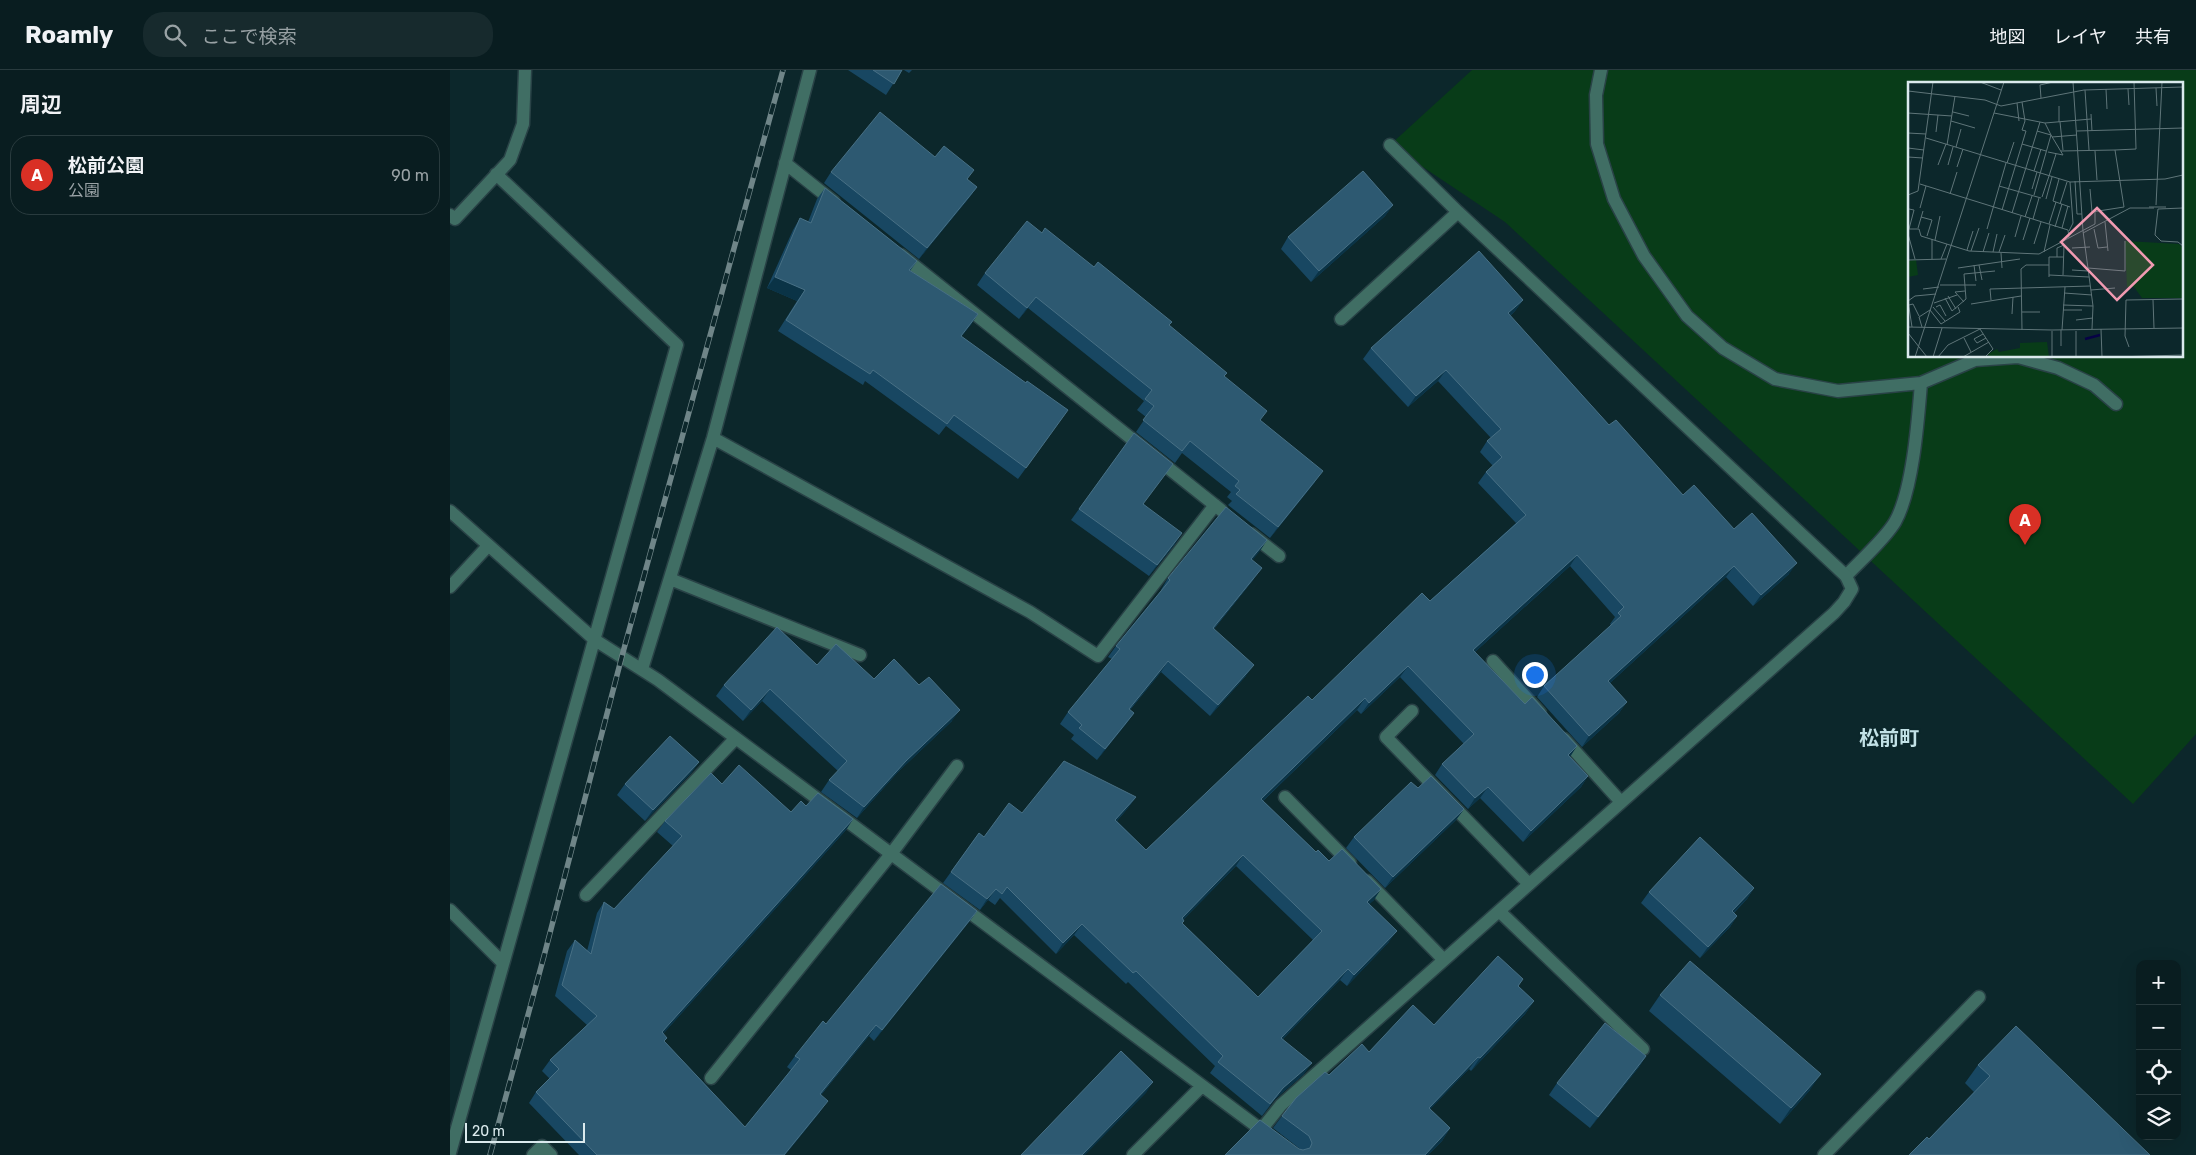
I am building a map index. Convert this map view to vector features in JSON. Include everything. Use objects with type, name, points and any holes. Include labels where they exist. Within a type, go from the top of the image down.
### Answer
[{"type":"street","points":[[450,215],[455,219],[510,160],[523,124],[525,70]]},
{"type":"street","points":[[642,669],[713,438],[810,70]]},
{"type":"street","points":[[1600,70],[1596,95],[1597,144],[1614,199],[1644,256],[1687,316],[1723,348],[1775,378],[1838,391],[1921,383],[1975,360],[1996,358]]},
{"type":"street","points":[[1261,1130],[1281,1104],[1834,613],[1852,589],[1846,576],[1390,146]]},
{"type":"street","points":[[785,163],[848,212]]},
{"type":"street","points":[[450,1152],[677,346],[496,174]]},
{"type":"street","points":[[1341,319],[1458,212]]},
{"type":"street","points":[[895,250],[1229,516]]},
{"type":"street","points":[[2030,358],[2058,368],[2094,385],[2116,404]]},
{"type":"street","points":[[1846,576],[1894,524],[1902,507],[1911,465],[1921,383]]},
{"type":"street","points":[[713,438],[1030,612],[1098,656],[1215,505]]},
{"type":"street","points":[[450,511],[595,640],[642,669],[736,738],[1295,1155]]},
{"type":"street","points":[[1243,528],[1279,556]]},
{"type":"street","points":[[450,587],[488,546]]},
{"type":"street","points":[[670,579],[860,655]]},
{"type":"street","points":[[1493,661],[1621,802]]},
{"type":"street","points":[[1412,711],[1386,737],[1529,884]]},
{"type":"street","points":[[586,894],[736,738]]},
{"type":"street","points":[[711,1078],[891,854],[956,766]]},
{"type":"street","points":[[1285,797],[1444,960]]},
{"type":"street","points":[[450,910],[503,963]]},
{"type":"street","points":[[1499,911],[1644,1049]]},
{"type":"street","points":[[1824,1155],[1979,998]]},
{"type":"street","points":[[1133,1155],[1202,1086]]},
{"type":"street","points":[[533,1155],[542,1146],[551,1155]]},
{"type":"green space","points":[[1472,70],[2196,70],[2196,734],[2133,804],[1505,222],[1390,145]]},
{"type":"building","points":[[873,70],[902,70],[894,84]]},
{"type":"building","points":[[880,112],[935,157],[944,146],[974,170],[967,179],[977,187],[927,248],[831,172]]},
{"type":"building","points":[[1363,171],[1393,205],[1319,271],[1288,237]]},
{"type":"building","points":[[825,188],[917,261],[909,270],[978,314],[961,336],[1026,383],[1027,381],[1068,410],[1026,468],[954,415],[947,424],[873,370],[870,374],[786,320],[805,290],[775,277],[800,218],[811,223]]},
{"type":"building","points":[[1027,221],[1042,233],[1045,228],[1094,267],[1098,262],[1172,322],[1169,325],[1227,373],[1224,376],[1267,411],[1260,420],[1323,471],[1278,527],[1236,494],[1240,490],[1235,486],[1239,481],[1190,441],[1182,451],[1143,420],[1154,406],[1145,399],[1152,390],[1036,297],[1027,308],[985,273]]},
{"type":"building","points":[[1479,251],[1523,300],[1508,313],[1609,425],[1616,420],[1683,495],[1694,485],[1734,529],[1752,513],[1797,563],[1761,595],[1734,566],[1608,681],[1627,702],[1589,736],[1544,686],[1621,616],[1618,613],[1624,607],[1577,555],[1473,650],[1525,704],[1532,697],[1577,746],[1568,755],[1588,776],[1531,831],[1488,787],[1475,798],[1442,764],[1474,734],[1408,666],[1369,703],[1365,698],[1261,799],[1316,852],[1318,850],[1329,861],[1342,849],[1381,889],[1367,902],[1397,931],[1354,975],[1348,969],[1281,1038],[1312,1063],[1283,1088],[1270,1104],[1218,1062],[1223,1056],[1136,971],[1133,973],[1082,924],[1063,943],[1007,887],[1002,894],[996,889],[987,899],[951,872],[979,833],[984,837],[1009,803],[1022,813],[1064,761],[1136,797],[1115,820],[1146,850],[1308,696],[1312,700],[1422,593],[1430,601],[1526,515],[1486,472],[1502,457],[1487,441],[1501,429],[1446,370],[1416,396],[1371,348]],"holes":[[[1243,855],[1322,931],[1258,997],[1182,923],[1184,921],[1182,918]]]},
{"type":"building","points":[[1134,433],[1173,464],[1143,504],[1182,533],[1157,565],[1079,509]]},
{"type":"building","points":[[1226,507],[1267,540],[1251,559],[1262,568],[1213,628],[1254,665],[1218,705],[1168,661],[1129,709],[1134,713],[1105,749],[1079,728],[1082,725],[1068,712],[1120,649],[1116,646]]},
{"type":"building","points":[[777,627],[817,665],[836,644],[874,679],[894,659],[919,685],[929,677],[960,710],[906,761],[864,807],[829,780],[847,761],[770,689],[751,710],[724,685]]},
{"type":"building","points":[[670,736],[699,762],[653,810],[625,784]]},
{"type":"building","points":[[739,765],[791,812],[801,801],[806,806],[818,793],[853,819],[662,1032],[667,1038],[664,1041],[745,1127],[800,1059],[795,1056],[823,1021],[826,1024],[941,884],[977,911],[882,1030],[876,1025],[820,1094],[828,1101],[784,1155],[597,1155],[536,1092],[559,1069],[550,1060],[597,1016],[562,985],[575,940],[591,954],[604,902],[614,909],[682,836],[665,821],[711,773],[722,784]]},
{"type":"building","points":[[1431,776],[1464,809],[1393,877],[1354,837],[1411,782],[1418,788]]},
{"type":"building","points":[[1700,837],[1754,888],[1732,911],[1737,916],[1708,947],[1649,892]]},
{"type":"building","points":[[1498,956],[1523,979],[1518,986],[1534,1001],[1429,1108],[1450,1128],[1425,1155],[1225,1155],[1260,1120],[1299,1149],[1310,1148],[1312,1143],[1309,1136],[1282,1116],[1296,1098],[1325,1072],[1329,1075],[1362,1044],[1369,1052],[1413,1005],[1434,1025]]},
{"type":"building","points":[[1690,961],[1821,1074],[1791,1108],[1660,995]]},
{"type":"building","points":[[1605,1023],[1646,1056],[1598,1117],[1557,1083]]},
{"type":"building","points":[[2016,1026],[2150,1155],[1909,1155],[1927,1137],[1929,1139],[1990,1076],[1978,1065]]},
{"type":"building","points":[[1121,1051],[1153,1082],[1082,1155],[1021,1155]]},
{"type":"railway","points":[[490,1155],[622,656],[783,70]]},
{"type":"place","name":"松前公園","points":[[2025,545]]},
{"type":"district","name":"松前町","points":[[1889,738]]}]
